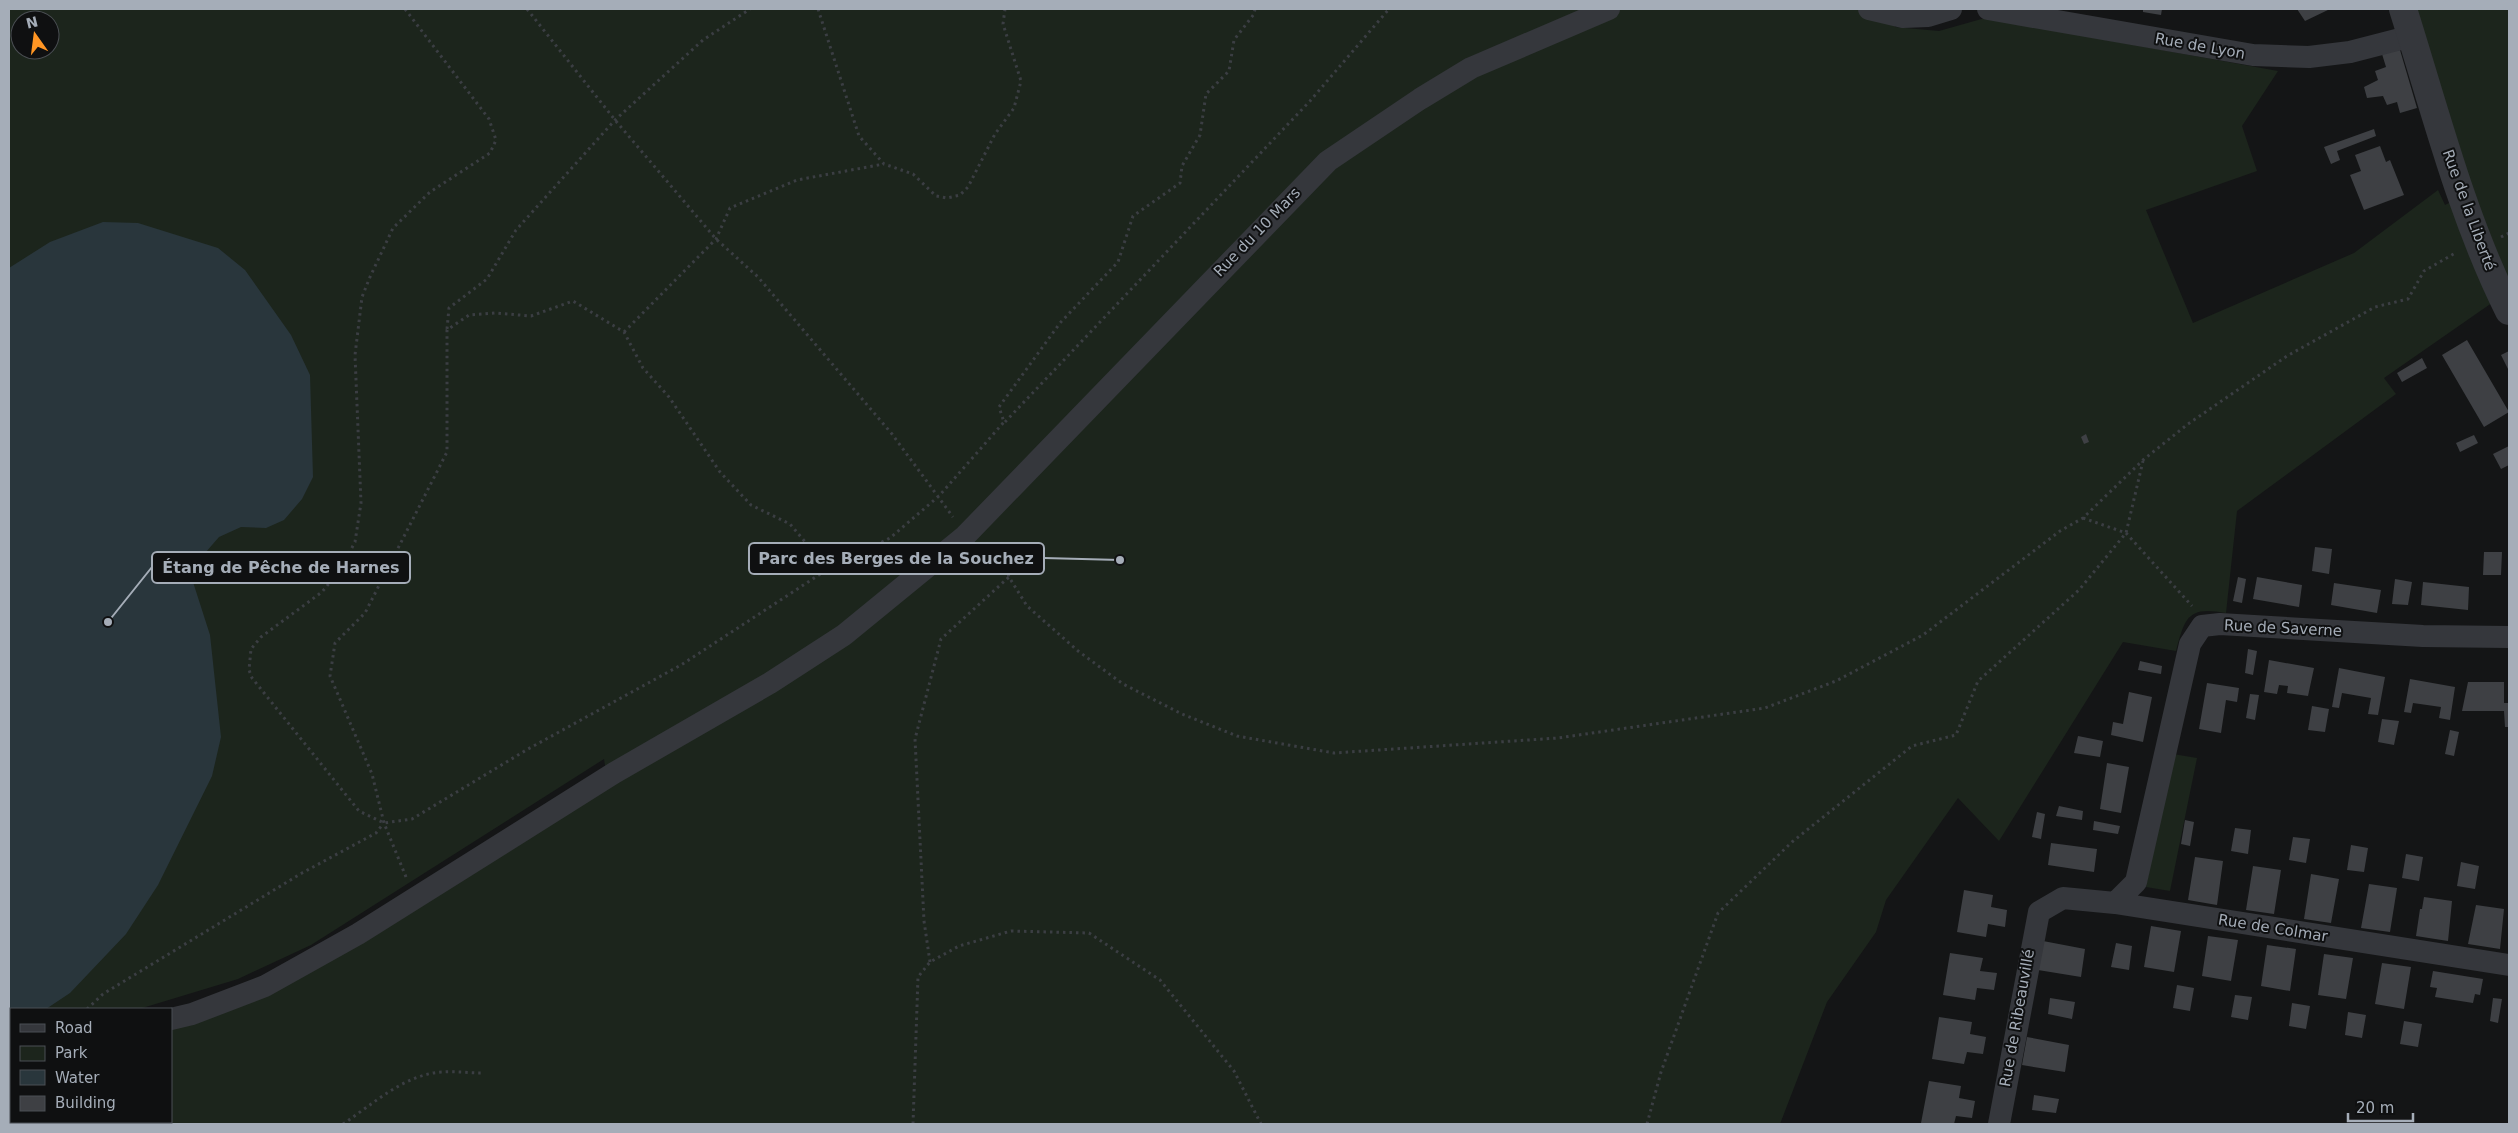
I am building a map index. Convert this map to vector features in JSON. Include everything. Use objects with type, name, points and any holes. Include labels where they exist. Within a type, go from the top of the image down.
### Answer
[{"type":"street","name":"Rue du 10 Mars","points":[[172,1019],[192,1014],[265,986],[358,934],[614,773],[770,683],[844,635],[965,536],[1328,161],[1420,99],[1471,68],[1609,9]]},
{"type":"street","points":[[1869,9],[1903,17],[1928,16],[1950,9]]},
{"type":"street","name":"Rue de Lyon","points":[[1988,9],[2253,55],[2309,57],[2350,52],[2412,36]]},
{"type":"street","name":"Rue de la Liberté","points":[[2403,9],[2463,204],[2509,311]]},
{"type":"street","name":"Rue de Saverne","points":[[2115,902],[2136,882],[2190,644],[2202,626],[2220,624],[2423,636],[2509,637]]},
{"type":"street","name":"Rue de Colmar","points":[[2039,912],[2064,898],[2115,902],[2509,965]]},
{"type":"street","name":"Rue de Ribeauvillé","points":[[1999,1124],[2039,912]]},
{"type":"path","points":[[404,9],[489,119],[496,140],[490,153],[430,192],[393,228],[362,297],[355,355],[361,503],[355,542],[340,570],[322,592],[261,637],[251,649],[249,660],[252,678],[359,811],[384,823],[412,819],[440,804],[528,749],[681,665],[828,569],[890,538],[939,496],[1004,422],[1310,101],[1389,9]]},
{"type":"path","points":[[527,9],[615,120],[716,239],[758,276],[892,434],[939,496],[965,536],[1004,561],[1009,577],[1027,606],[1078,651],[1123,684],[1182,714],[1237,736],[1334,753],[1558,738],[1765,708],[1836,681],[1923,635],[2060,530],[2083,518],[2143,460],[2188,424],[2288,356],[2375,307],[2408,299],[2424,272],[2467,247],[2472,259],[2495,250],[2491,241],[2509,233]]},
{"type":"path","points":[[415,899],[384,823],[372,774],[330,676],[335,643],[365,613],[447,452],[446,330],[449,308],[487,278],[516,230],[615,120],[703,40],[750,9]]},
{"type":"path","points":[[818,9],[859,136],[884,164],[913,174],[936,196],[947,198],[960,195],[968,188],[995,134],[1014,108],[1021,81],[1003,24],[1005,9]]},
{"type":"path","points":[[1004,422],[999,407],[1060,323],[1118,262],[1134,216],[1180,182],[1182,166],[1200,135],[1206,94],[1229,71],[1234,40],[1254,14],[1255,9]]},
{"type":"path","points":[[624,332],[716,239],[730,208],[797,180],[884,164]]},
{"type":"path","points":[[446,330],[469,314],[495,313],[531,316],[573,301],[624,332],[643,368],[669,396],[720,472],[751,505],[790,524],[828,569]]},
{"type":"path","points":[[1647,1124],[1661,1072],[1718,913],[1792,842],[1912,746],[1956,735],[1978,681],[2079,590],[2126,533],[2143,460]]},
{"type":"path","points":[[2083,518],[2126,533],[2190,603],[2202,626]]},
{"type":"path","points":[[930,962],[924,921],[915,739],[941,639],[1009,577]]},
{"type":"path","points":[[89,1008],[103,994],[310,869],[376,833],[384,823]]},
{"type":"path","points":[[913,1124],[918,977],[930,962],[959,946],[1011,931],[1089,932],[1160,980],[1234,1071],[1261,1124]]},
{"type":"path","points":[[343,1124],[389,1092],[417,1078],[442,1072],[482,1073]]},
{"type":"green space","points":[[9,9],[1886,9],[1895,27],[1939,31],[1985,18],[2278,71],[2242,126],[2257,171],[2146,210],[2193,323],[2354,253],[2438,190],[2445,205],[2473,191],[2416,9],[2509,9],[2509,291],[2384,378],[2396,394],[2237,511],[2226,613],[2203,611],[2190,617],[2182,630],[2176,651],[2123,642],[1999,841],[1958,798],[1886,900],[1876,932],[1827,1002],[1780,1124],[9,1124],[10,1084],[10,1123],[172,1123],[172,1028],[608,785],[604,759],[311,945],[238,979],[142,1008],[10,1008],[9,1054]]},
{"type":"green space","points":[[2173,754],[2197,758],[2170,891],[2146,887]]},
{"type":"water","points":[[103,222],[138,223],[218,248],[245,270],[291,335],[310,375],[313,477],[302,499],[284,520],[266,528],[241,527],[219,537],[199,560],[193,582],[210,635],[221,737],[212,776],[158,885],[126,934],[70,993],[48,1008],[10,1008],[9,1021],[9,268],[50,242]]},
{"type":"building","points":[[2143,9],[2162,9],[2161,15],[2143,12]]},
{"type":"building","points":[[2297,9],[2330,9],[2305,21]]},
{"type":"building","points":[[2400,50],[2417,108],[2400,113],[2397,102],[2387,105],[2383,96],[2367,98],[2364,87],[2378,80],[2375,71],[2386,67],[2382,54]]},
{"type":"building","points":[[2374,129],[2376,136],[2337,151],[2340,160],[2331,164],[2324,147]]},
{"type":"building","points":[[2380,146],[2386,162],[2390,160],[2404,195],[2364,210],[2350,175],[2361,171],[2355,155]]},
{"type":"building","points":[[2467,340],[2509,412],[2484,427],[2442,355]]},
{"type":"building","points":[[2509,351],[2509,371],[2501,355]]},
{"type":"building","points":[[2422,358],[2427,368],[2402,382],[2397,373]]},
{"type":"building","points":[[2086,434],[2089,442],[2084,444],[2081,437]]},
{"type":"building","points":[[2474,435],[2478,443],[2460,452],[2456,443]]},
{"type":"building","points":[[2509,446],[2509,465],[2501,469],[2493,454]]},
{"type":"building","points":[[2315,547],[2332,549],[2329,574],[2312,571]]},
{"type":"building","points":[[2484,552],[2502,552],[2501,575],[2483,575]]},
{"type":"building","points":[[2238,577],[2246,579],[2242,603],[2233,601]]},
{"type":"building","points":[[2257,577],[2302,585],[2299,607],[2253,599]]},
{"type":"building","points":[[2395,579],[2412,582],[2408,605],[2392,604]]},
{"type":"building","points":[[2423,582],[2469,587],[2468,610],[2421,605]]},
{"type":"building","points":[[2334,583],[2381,590],[2377,613],[2331,605]]},
{"type":"building","points":[[2248,649],[2257,651],[2253,675],[2245,673]]},
{"type":"building","points":[[2269,660],[2314,668],[2308,696],[2287,693],[2288,686],[2279,685],[2277,694],[2264,692]]},
{"type":"building","points":[[2140,661],[2162,666],[2161,674],[2138,670]]},
{"type":"building","points":[[2339,668],[2385,677],[2378,715],[2368,714],[2371,698],[2342,693],[2339,708],[2332,707]]},
{"type":"building","points":[[2410,679],[2455,687],[2450,720],[2439,718],[2441,707],[2413,703],[2411,713],[2404,712]]},
{"type":"building","points":[[2468,682],[2504,682],[2504,703],[2509,703],[2509,727],[2505,727],[2504,711],[2462,711]]},
{"type":"building","points":[[2207,683],[2239,688],[2237,702],[2226,700],[2221,733],[2199,729]]},
{"type":"building","points":[[2129,692],[2152,697],[2143,742],[2111,735],[2113,722],[2123,724]]},
{"type":"building","points":[[2250,694],[2259,695],[2255,720],[2246,718]]},
{"type":"building","points":[[2312,706],[2329,709],[2325,732],[2308,730]]},
{"type":"building","points":[[2382,719],[2399,721],[2394,745],[2378,742]]},
{"type":"building","points":[[2450,730],[2459,732],[2454,756],[2445,754]]},
{"type":"building","points":[[2078,736],[2103,741],[2100,757],[2074,753]]},
{"type":"building","points":[[2107,763],[2129,767],[2121,813],[2100,809]]},
{"type":"building","points":[[2059,806],[2083,811],[2082,820],[2056,816]]},
{"type":"building","points":[[2037,812],[2045,814],[2041,839],[2032,837]]},
{"type":"building","points":[[2185,820],[2194,822],[2190,846],[2181,844]]},
{"type":"building","points":[[2094,821],[2120,826],[2118,834],[2093,830]]},
{"type":"building","points":[[2235,828],[2251,830],[2248,854],[2231,851]]},
{"type":"building","points":[[2293,837],[2310,839],[2306,863],[2289,860]]},
{"type":"building","points":[[2051,843],[2097,849],[2094,872],[2048,865]]},
{"type":"building","points":[[2351,845],[2368,848],[2364,872],[2347,870]]},
{"type":"building","points":[[2406,854],[2423,857],[2419,881],[2402,878]]},
{"type":"building","points":[[2195,857],[2223,861],[2217,905],[2188,900]]},
{"type":"building","points":[[2461,862],[2479,866],[2475,889],[2457,886]]},
{"type":"building","points":[[2253,866],[2281,870],[2274,914],[2246,910]]},
{"type":"building","points":[[2311,874],[2339,879],[2331,923],[2304,919]]},
{"type":"building","points":[[2369,884],[2397,888],[2390,932],[2361,928]]},
{"type":"building","points":[[1964,890],[1993,895],[1991,907],[2007,910],[2005,927],[1988,924],[1986,937],[1957,932]]},
{"type":"building","points":[[2424,897],[2452,901],[2448,941],[2416,936],[2420,909],[2422,909]]},
{"type":"building","points":[[2476,905],[2504,909],[2500,949],[2468,944]]},
{"type":"building","points":[[2151,926],[2181,931],[2174,972],[2144,967]]},
{"type":"building","points":[[2208,936],[2238,940],[2231,981],[2202,976]]},
{"type":"building","points":[[2043,941],[2085,949],[2081,977],[2038,970]]},
{"type":"building","points":[[2116,943],[2132,946],[2129,970],[2111,967]]},
{"type":"building","points":[[2267,945],[2296,949],[2290,991],[2261,986]]},
{"type":"building","points":[[1950,953],[1983,958],[1980,971],[1997,973],[1994,990],[1977,988],[1975,1000],[1943,995]]},
{"type":"building","points":[[2324,954],[2353,958],[2346,999],[2318,995]]},
{"type":"building","points":[[2382,963],[2411,967],[2404,1009],[2375,1004]]},
{"type":"building","points":[[2433,971],[2483,979],[2480,995],[2475,994],[2473,1003],[2435,997],[2437,988],[2430,987]]},
{"type":"building","points":[[2177,985],[2194,988],[2190,1011],[2173,1008]]},
{"type":"building","points":[[2235,995],[2252,997],[2248,1020],[2231,1017]]},
{"type":"building","points":[[2050,998],[2075,1002],[2072,1019],[2048,1014]]},
{"type":"building","points":[[2493,998],[2502,999],[2498,1023],[2490,1021]]},
{"type":"building","points":[[2292,1003],[2310,1006],[2306,1029],[2289,1026]]},
{"type":"building","points":[[2348,1012],[2366,1015],[2362,1038],[2345,1035]]},
{"type":"building","points":[[1939,1017],[1972,1022],[1970,1034],[1986,1037],[1983,1054],[1967,1052],[1964,1064],[1932,1059]]},
{"type":"building","points":[[2404,1021],[2422,1024],[2418,1047],[2400,1044]]},
{"type":"building","points":[[2027,1037],[2069,1045],[2065,1072],[2022,1065]]},
{"type":"building","points":[[1929,1081],[1961,1086],[1959,1098],[1975,1101],[1972,1118],[1956,1116],[1954,1124],[1921,1123]]},
{"type":"building","points":[[2034,1095],[2059,1099],[2056,1113],[2032,1110]]},
{"type":"place","name":"Parc des Berges de la Souchez","points":[[1120,560]]},
{"type":"place","name":"Étang de Pêche de Harnes","points":[[108,622]]}]
